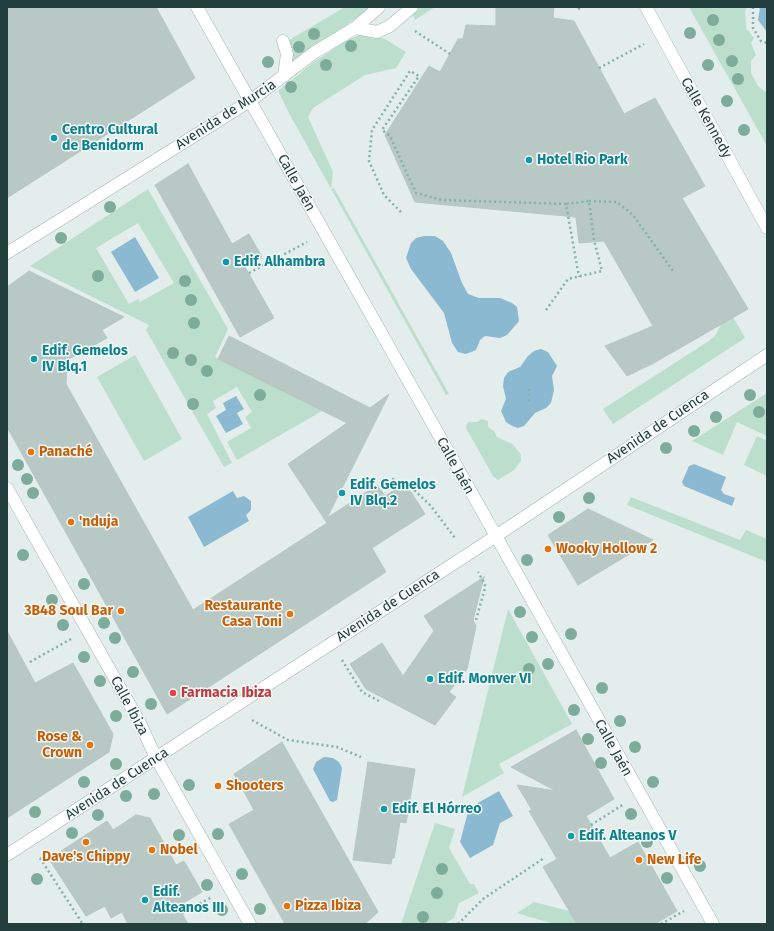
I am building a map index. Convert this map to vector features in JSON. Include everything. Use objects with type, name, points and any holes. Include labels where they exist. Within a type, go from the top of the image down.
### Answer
[{"type":"street","name":"Calle Jaén","points":[[197,7],[713,924]]},
{"type":"street","name":"Avenida de Murcia","points":[[7,253],[250,101],[315,52],[355,28],[379,7]]},
{"type":"street","points":[[355,28],[377,32],[399,20],[412,7]]},
{"type":"street","name":"Calle Kennedy","points":[[646,7],[767,228]]},
{"type":"street","points":[[283,41],[287,54],[284,76]]},
{"type":"street","name":"Avenida de Cuenca","points":[[7,855],[332,644],[767,355]]},
{"type":"street","name":"Calle Ibiza","points":[[7,488],[140,723],[156,758],[250,924]]},
{"type":"path","points":[[578,9],[582,7]]},
{"type":"path","points":[[753,7],[753,28],[761,42],[767,43]]},
{"type":"path","points":[[399,20],[450,54]]},
{"type":"path","points":[[599,68],[661,35]]},
{"type":"path","points":[[401,212],[384,195],[369,161],[372,130],[410,71],[419,76],[382,130],[390,136],[416,193],[442,200],[566,204],[589,201],[617,202],[633,215],[672,271]]},
{"type":"path","points":[[546,310],[568,279],[602,271],[594,240],[589,201]]},
{"type":"path","points":[[566,204],[579,277]]},
{"type":"path","points":[[249,273],[324,233]]},
{"type":"path","points":[[529,388],[529,401]]},
{"type":"path","points":[[384,485],[393,480],[413,489],[430,506],[467,554],[485,584],[476,620]]},
{"type":"path","points":[[30,662],[87,630]]},
{"type":"path","points":[[332,644],[362,692],[379,701]]},
{"type":"path","points":[[232,709],[288,740],[337,747],[361,757]]},
{"type":"path","points":[[591,825],[640,794]]},
{"type":"path","points":[[28,841],[82,923]]},
{"type":"path","points":[[458,924],[483,899],[544,858]]},
{"type":"path","points":[[182,913],[229,888]]},
{"type":"path","points":[[661,924],[700,901]]},
{"type":"green space","points":[[345,7],[370,7],[347,25],[291,63],[289,40]]},
{"type":"green space","points":[[418,7],[435,7],[415,20],[412,12]]},
{"type":"green space","points":[[689,7],[747,7],[745,12],[746,28],[754,38],[751,43],[756,55],[751,61],[751,73],[758,86],[767,93],[767,146]]},
{"type":"green space","points":[[359,35],[370,35],[385,39],[406,52],[396,68],[365,75],[313,108],[308,117],[333,172],[331,189],[278,91],[314,62],[345,41]]},
{"type":"green space","points":[[334,188],[449,394],[446,395],[331,189]]},
{"type":"green space","points":[[148,189],[228,329],[215,357],[322,411],[237,460],[227,442],[251,428],[245,417],[252,412],[237,387],[213,401],[216,408],[207,414],[232,463],[224,467],[146,330],[149,325],[30,266]],"holes":[[[138,223],[174,283],[140,302],[138,299],[129,304],[96,248]]]},
{"type":"green space","points":[[733,317],[745,338],[613,424],[603,409],[709,341],[715,336],[722,323]]},
{"type":"green space","points":[[135,355],[182,439],[144,461],[97,377]]},
{"type":"green space","points":[[767,393],[767,436],[737,422],[723,455],[692,441]]},
{"type":"green space","points":[[482,419],[488,421],[488,427],[494,431],[497,437],[512,444],[521,454],[521,461],[514,470],[498,480],[493,476],[466,428],[467,423],[477,422]]},
{"type":"green space","points":[[757,436],[767,441],[767,476],[744,465]]},
{"type":"green space","points":[[631,497],[740,540],[746,530],[767,539],[767,562],[627,505]]},
{"type":"green space","points":[[508,609],[572,724],[499,764],[504,773],[462,797]]},
{"type":"green space","points":[[435,823],[455,829],[449,848],[470,884],[474,884],[479,893],[459,903],[454,918],[444,924],[401,924]]},
{"type":"green space","points":[[534,902],[577,913],[585,924],[554,924],[517,913]]},
{"type":"water","points":[[760,7],[767,7],[767,32],[758,20]]},
{"type":"water","points":[[435,236],[443,241],[451,253],[462,283],[468,294],[479,298],[500,298],[517,307],[519,321],[507,335],[500,338],[485,336],[480,340],[476,350],[466,354],[458,352],[452,343],[444,313],[411,269],[406,258],[411,243],[416,238]]},
{"type":"water","points":[[135,237],[159,278],[135,292],[111,252]]},
{"type":"water","points":[[541,349],[548,352],[557,366],[552,376],[554,390],[551,403],[546,408],[535,413],[524,426],[518,428],[512,426],[506,422],[501,411],[506,399],[503,386],[504,378],[508,372],[520,367],[528,356],[534,351]]},
{"type":"water","points":[[236,396],[244,409],[237,413],[243,424],[226,433],[216,416],[226,410],[223,403]]},
{"type":"water","points":[[694,464],[726,477],[721,490],[724,494],[735,498],[732,506],[684,486],[682,482],[689,466]]},
{"type":"water","points":[[233,491],[237,498],[244,496],[251,501],[251,510],[246,515],[249,521],[204,547],[188,517]]},
{"type":"water","points":[[324,757],[333,758],[339,762],[342,768],[337,800],[333,802],[330,801],[313,769],[316,762]]},
{"type":"water","points":[[499,791],[513,816],[500,823],[493,845],[470,858],[460,842],[469,808]]},
{"type":"building","name":"Centro Cultural de Benidorm","points":[[7,7],[156,7],[195,78],[7,198]]},
{"type":"building","name":"Hotel Rio Park","points":[[496,7],[554,7],[553,18],[574,21],[624,114],[655,98],[705,186],[682,198],[748,309],[652,364],[627,376],[605,346],[653,326],[604,241],[579,243],[576,217],[415,202],[385,135],[429,66],[440,72],[458,39],[463,39],[466,25],[496,26]]},
{"type":"building","name":"Edif. Alhambra","points":[[188,164],[232,244],[249,234],[262,257],[245,267],[274,318],[240,337],[155,185]]},
{"type":"building","points":[[29,271],[124,317],[102,330],[107,338],[67,360],[66,384],[193,610],[327,523],[288,464],[347,423],[218,359],[229,336],[370,408],[389,394],[327,518],[377,485],[385,496],[400,486],[411,492],[425,514],[372,548],[386,572],[167,714],[7,427],[7,287]]},
{"type":"building","points":[[588,509],[653,540],[578,585],[548,535]]},
{"type":"building","points":[[484,577],[473,620],[476,626],[467,669],[449,692],[456,697],[435,725],[366,689],[350,664],[382,643],[403,676],[434,631],[424,616]]},
{"type":"building","points":[[7,631],[35,683],[73,663],[113,734],[109,752],[7,818]]},
{"type":"building","points":[[576,730],[614,799],[586,816],[610,858],[638,842],[677,911],[655,924],[577,924],[543,867],[557,859],[529,811],[532,810],[517,785],[556,791],[511,767]]},
{"type":"building","points":[[282,742],[378,912],[365,924],[285,924],[229,824],[254,810],[234,774]]},
{"type":"building","name":"Edif. El Hórreo","points":[[368,762],[415,769],[406,823],[400,822],[394,858],[392,858],[391,864],[353,860]]},
{"type":"building","points":[[136,815],[150,818],[176,865],[184,861],[202,892],[178,906],[188,924],[128,924],[122,912],[111,918],[105,906],[86,916],[49,859],[107,821],[113,830]]},
{"type":"place","name":"Centro Cultural de Benidorm","points":[[54,138]]},
{"type":"place","name":"Hotel Rio Park","points":[[529,160]]},
{"type":"place","name":"Edif. Alhambra","points":[[226,262]]},
{"type":"place","name":"Edif. Gemelos IV Blq.1","points":[[34,359]]},
{"type":"place","name":"Panaché","points":[[31,452]]},
{"type":"place","name":"Edif. Gemelos IV Blq.2","points":[[342,493]]},
{"type":"place","name":"'nduja","points":[[71,522]]},
{"type":"place","name":"Wooky Hollow 2","points":[[548,549]]},
{"type":"place","name":"3B48 Soul Bar","points":[[121,611]]},
{"type":"place","name":"Restaurante Casa Toni","points":[[290,614]]},
{"type":"place","name":"Edif. Monver VI","points":[[430,679]]},
{"type":"place","name":"Farmacia Ibiza","points":[[173,693]]},
{"type":"place","name":"Rose & Crown","points":[[90,745]]},
{"type":"place","name":"Shooters","points":[[218,786]]},
{"type":"place","name":"Edif. El Hórreo","points":[[384,809]]},
{"type":"place","name":"Edif. Alteanos V","points":[[571,836]]},
{"type":"place","name":"Dave's Chippy","points":[[86,842]]},
{"type":"place","name":"Nobel","points":[[152,850]]},
{"type":"place","name":"New Life","points":[[639,860]]},
{"type":"place","name":"Edif. Alteanos III","points":[[145,900]]},
{"type":"place","name":"Pizza Ibiza","points":[[287,906]]}]
